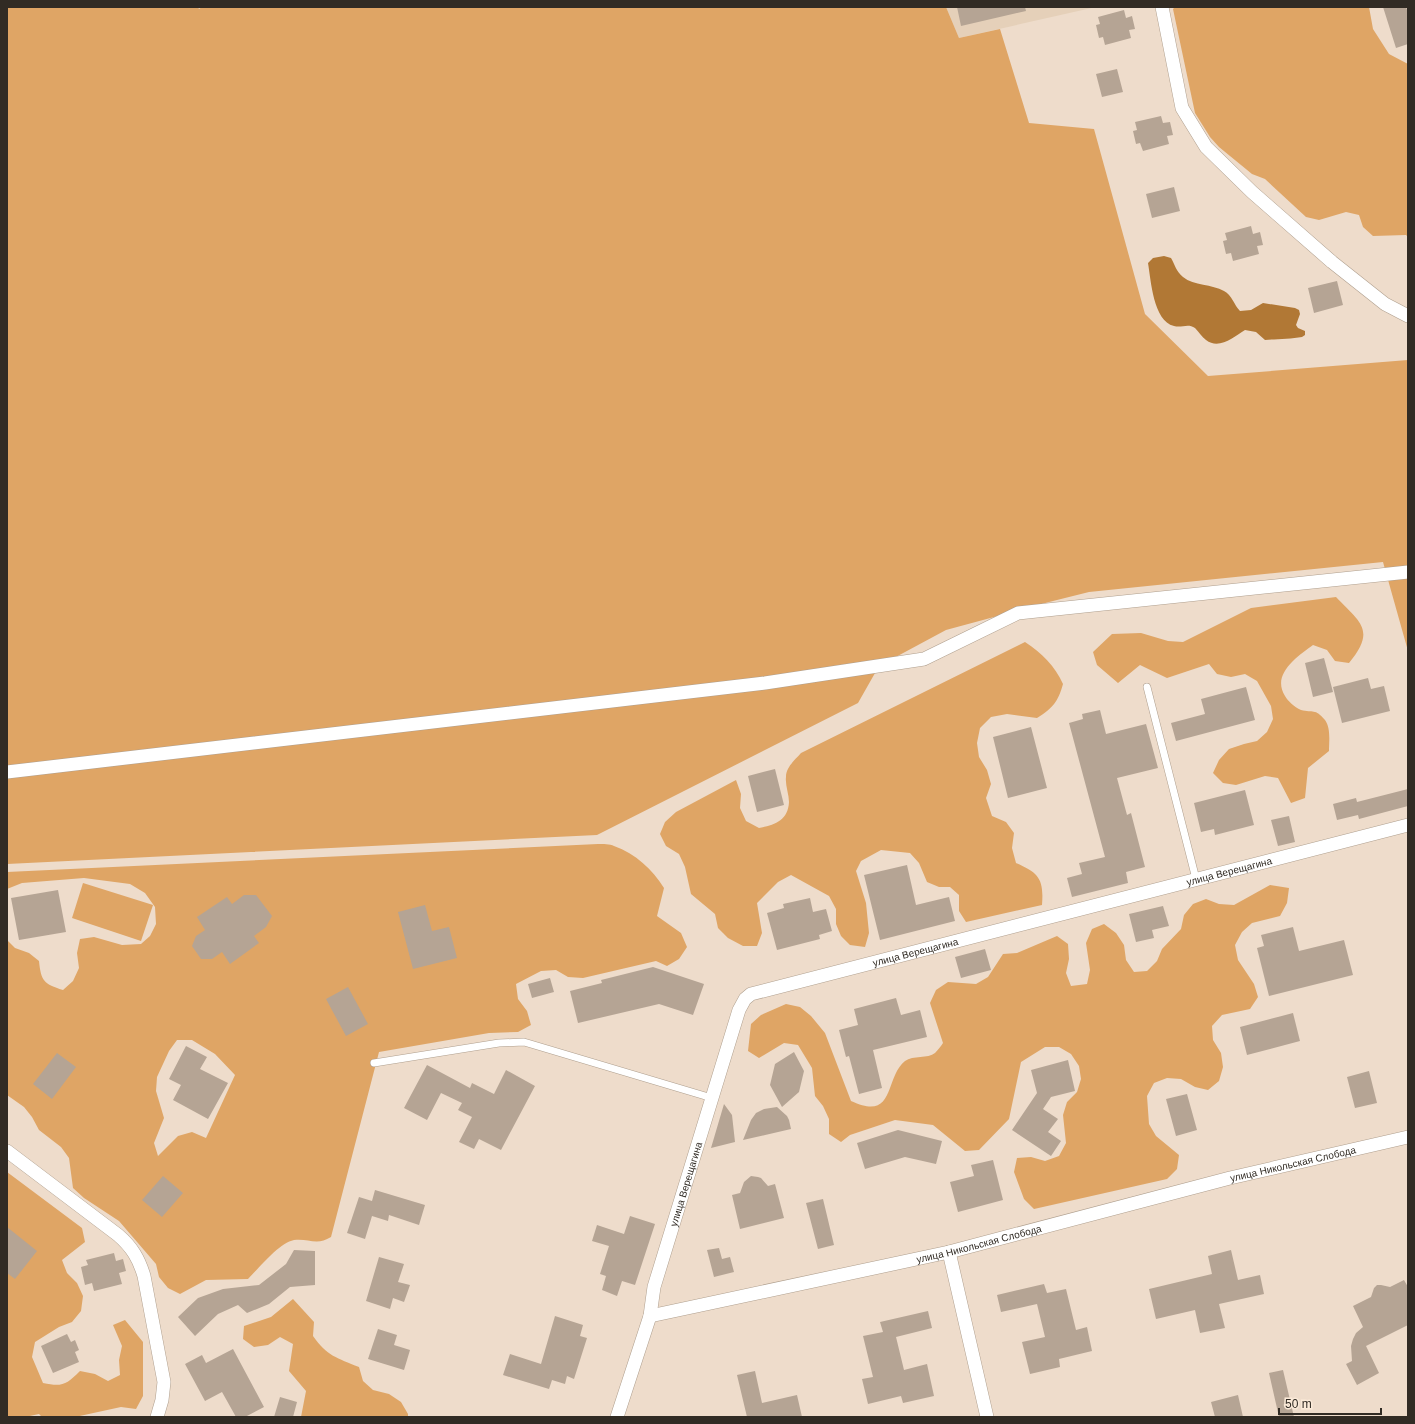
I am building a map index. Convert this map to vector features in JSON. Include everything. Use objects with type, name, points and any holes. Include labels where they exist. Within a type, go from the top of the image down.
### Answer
[{"type":"street","points":[[1162,7],[1182,108],[1206,147],[1252,192],[1332,262],[1385,304],[1408,316]]},
{"type":"street","points":[[7,772],[765,683],[924,659],[1018,613],[1408,572]]},
{"type":"street","name":"улица Верещагина","points":[[650,1316],[654,1287],[739,1010],[745,999],[751,994],[1408,825]]},
{"type":"street","name":"улица Никольская Слобода","points":[[650,1316],[949,1252],[1230,1178],[1408,1137]]},
{"type":"street","points":[[7,1151],[127,1243],[134,1252],[140,1263],[144,1276],[164,1382],[162,1400],[157,1417]]},
{"type":"street","points":[[949,1252],[987,1417]]},
{"type":"street","points":[[617,1417],[650,1316]]},
{"type":"lane","points":[[1147,686],[1196,879]]},
{"type":"lane","points":[[374,1062],[499,1043],[524,1042],[712,1098]]},
{"type":"shaded area","points":[[7,7],[198,7],[199,9],[202,7],[946,7],[959,38],[1000,29],[1029,123],[1094,129],[1145,314],[1208,376],[1408,360],[1408,651],[1383,562],[1089,592],[946,630],[879,666],[858,703],[597,835],[7,864]]},
{"type":"shaded area","points":[[946,7],[1096,7],[959,38]]},
{"type":"shaded area","points":[[1175,7],[1369,7],[1373,29],[1389,54],[1408,64],[1408,237],[1406,235],[1373,236],[1363,227],[1359,215],[1346,212],[1319,220],[1306,217],[1265,179],[1252,174],[1219,147],[1210,137],[1195,113],[1173,9]]},
{"type":"shaded area","points":[[1164,256],[1171,258],[1176,268],[1187,280],[1214,287],[1227,293],[1240,311],[1251,310],[1263,303],[1299,310],[1300,314],[1296,325],[1298,328],[1305,331],[1305,335],[1298,338],[1265,340],[1256,332],[1245,330],[1231,339],[1216,344],[1206,340],[1195,328],[1187,326],[1174,326],[1167,323],[1157,308],[1154,299],[1148,263],[1153,258]]},
{"type":"shaded area","points":[[1336,597],[1362,627],[1362,642],[1357,652],[1349,663],[1335,661],[1327,650],[1313,645],[1288,666],[1281,680],[1282,688],[1288,700],[1301,710],[1316,712],[1319,714],[1327,723],[1329,735],[1329,751],[1308,768],[1305,798],[1291,803],[1278,778],[1265,776],[1236,785],[1223,783],[1213,773],[1219,760],[1229,749],[1257,741],[1267,732],[1273,719],[1271,706],[1257,681],[1245,674],[1231,677],[1217,674],[1209,664],[1167,678],[1140,665],[1118,683],[1097,665],[1093,652],[1112,634],[1141,633],[1168,641],[1183,642],[1251,608]]},
{"type":"shaded area","points":[[1025,642],[1042,655],[1060,677],[1063,684],[1059,696],[1051,708],[1037,718],[1007,714],[991,717],[980,728],[977,743],[979,757],[987,770],[991,784],[986,798],[992,816],[1006,822],[1014,833],[1012,848],[1016,863],[1030,870],[1038,878],[1042,889],[1042,905],[966,922],[959,911],[959,895],[950,887],[939,887],[927,882],[919,863],[910,853],[881,850],[861,861],[856,871],[866,903],[869,933],[865,947],[850,945],[841,936],[836,924],[836,909],[829,896],[791,875],[778,882],[757,903],[762,933],[757,946],[743,946],[728,938],[718,928],[715,914],[691,894],[685,867],[679,854],[666,846],[660,834],[665,822],[676,812],[736,780],[741,794],[740,808],[746,821],[759,828],[779,821],[786,814],[789,802],[786,773],[791,764],[801,753]]},
{"type":"shaded area","points":[[606,844],[622,849],[649,868],[664,888],[657,916],[681,933],[687,947],[679,959],[667,966],[656,961],[583,978],[568,977],[556,970],[541,971],[516,984],[518,999],[527,1011],[531,1025],[518,1032],[489,1033],[379,1052],[331,1237],[321,1241],[294,1240],[288,1242],[270,1256],[248,1279],[206,1280],[180,1294],[168,1288],[159,1277],[156,1264],[119,1221],[84,1198],[73,1188],[69,1158],[61,1147],[39,1130],[32,1117],[24,1107],[7,1095],[7,940],[15,948],[29,953],[39,961],[42,977],[45,981],[52,986],[63,990],[73,981],[79,968],[77,953],[80,939],[94,937],[122,945],[141,944],[150,936],[156,924],[155,907],[145,893],[130,884],[84,878],[22,883],[7,889],[7,872]],"holes":[[[177,1040],[192,1040],[215,1054],[235,1075],[206,1138],[192,1132],[178,1136],[158,1156],[154,1143],[164,1118],[156,1091],[157,1077],[169,1051]]]},
{"type":"shaded area","points":[[83,883],[153,905],[141,941],[72,918]]},
{"type":"shaded area","points":[[1270,885],[1289,888],[1287,903],[1280,916],[1252,923],[1242,932],[1235,945],[1238,960],[1254,984],[1258,997],[1250,1009],[1222,1015],[1212,1026],[1213,1040],[1221,1053],[1223,1067],[1219,1081],[1208,1090],[1195,1087],[1181,1079],[1167,1078],[1154,1083],[1147,1096],[1149,1124],[1156,1136],[1179,1155],[1177,1169],[1167,1179],[1034,1209],[1024,1199],[1014,1172],[1017,1158],[1031,1157],[1045,1161],[1059,1156],[1066,1143],[1063,1115],[1067,1102],[1077,1092],[1081,1079],[1079,1066],[1071,1054],[1059,1047],[1045,1047],[1021,1062],[1009,1119],[979,1150],[965,1151],[933,1125],[895,1120],[850,1135],[841,1142],[829,1134],[829,1119],[823,1106],[815,1096],[812,1068],[798,1045],[784,1043],[759,1058],[748,1051],[751,1024],[761,1015],[786,1004],[800,1007],[811,1016],[825,1033],[851,1101],[865,1106],[875,1106],[882,1102],[887,1095],[898,1068],[905,1061],[912,1058],[932,1055],[943,1043],[930,1003],[936,990],[948,982],[976,984],[988,977],[1003,954],[1017,953],[1057,936],[1068,944],[1069,959],[1066,973],[1071,986],[1087,984],[1090,970],[1086,943],[1092,929],[1104,924],[1116,933],[1124,945],[1126,960],[1134,972],[1147,971],[1157,961],[1162,949],[1181,929],[1184,915],[1193,904],[1206,899],[1219,904],[1234,905]]},
{"type":"shaded area","points":[[7,1172],[82,1228],[85,1242],[62,1260],[67,1273],[77,1283],[83,1296],[81,1311],[72,1322],[59,1327],[35,1342],[32,1357],[43,1383],[55,1385],[63,1384],[80,1371],[95,1374],[108,1381],[120,1375],[119,1360],[122,1346],[113,1325],[125,1320],[143,1342],[143,1396],[136,1409],[121,1407],[75,1417],[42,1417],[39,1414],[25,1417],[7,1417]]},
{"type":"shaded area","points":[[293,1299],[314,1322],[313,1336],[318,1343],[338,1359],[359,1367],[363,1381],[373,1390],[389,1394],[401,1402],[408,1414],[408,1417],[301,1417],[306,1391],[289,1371],[293,1344],[280,1337],[268,1345],[254,1347],[243,1339],[244,1326],[271,1317]]},
{"type":"building","points":[[957,7],[1025,7],[1026,11],[961,26]]},
{"type":"building","points":[[1383,7],[1406,7],[1408,12],[1408,44],[1396,48]]},
{"type":"building","points":[[1124,10],[1126,18],[1132,16],[1135,29],[1129,30],[1131,38],[1105,45],[1103,37],[1099,38],[1096,25],[1100,24],[1098,17]]},
{"type":"building","points":[[1117,69],[1123,92],[1102,97],[1096,74]]},
{"type":"building","points":[[1161,116],[1163,123],[1170,122],[1173,135],[1167,136],[1169,144],[1143,151],[1140,143],[1136,144],[1133,131],[1137,130],[1135,122]]},
{"type":"building","points":[[1174,187],[1180,211],[1152,218],[1146,194]]},
{"type":"building","points":[[1251,226],[1253,234],[1260,232],[1263,245],[1257,246],[1259,254],[1233,261],[1231,253],[1226,254],[1223,241],[1227,240],[1225,233]]},
{"type":"building","points":[[1337,281],[1343,305],[1314,313],[1308,288]]},
{"type":"building","points":[[1324,658],[1333,692],[1313,697],[1305,663]]},
{"type":"building","points":[[1368,678],[1371,689],[1384,686],[1390,711],[1342,723],[1333,687]]},
{"type":"building","points":[[1246,687],[1255,720],[1176,741],[1171,723],[1205,714],[1201,699]]},
{"type":"building","points":[[1100,710],[1106,734],[1146,724],[1158,768],[1117,778],[1127,815],[1131,813],[1145,867],[1126,872],[1128,883],[1072,897],[1067,878],[1082,874],[1079,863],[1105,857],[1069,723],[1083,719],[1082,714]]},
{"type":"building","points":[[1031,727],[1047,788],[1008,798],[993,737]]},
{"type":"building","points":[[775,769],[784,805],[757,812],[748,776]]},
{"type":"building","points":[[1408,789],[1408,806],[1359,819],[1358,815],[1337,820],[1333,804],[1356,798],[1357,802]]},
{"type":"building","points":[[1245,790],[1254,825],[1215,835],[1214,829],[1201,832],[1194,803]]},
{"type":"building","points":[[1289,816],[1295,842],[1278,846],[1271,820]]},
{"type":"building","points":[[907,865],[916,905],[949,897],[955,921],[880,940],[864,875]]},
{"type":"building","points":[[58,890],[66,932],[19,940],[11,898]]},
{"type":"building","points":[[244,895],[256,895],[272,916],[266,927],[254,936],[259,943],[230,964],[222,952],[212,959],[201,959],[192,946],[196,936],[205,930],[197,917],[227,897],[232,904]]},
{"type":"building","points":[[810,898],[813,912],[826,909],[832,931],[819,935],[820,939],[777,950],[767,913],[784,908],[783,904]]},
{"type":"building","points":[[425,905],[432,931],[449,927],[457,958],[413,969],[398,912]]},
{"type":"building","points":[[1163,906],[1169,926],[1152,930],[1154,938],[1136,942],[1129,914]]},
{"type":"building","points":[[1293,927],[1299,951],[1344,940],[1353,975],[1269,996],[1257,948],[1264,946],[1261,935]]},
{"type":"building","points":[[985,949],[991,970],[961,978],[955,957]]},
{"type":"building","points":[[653,967],[704,984],[693,1015],[659,1004],[578,1023],[570,991],[602,983],[601,980]]},
{"type":"building","points":[[550,978],[554,992],[532,998],[528,984]]},
{"type":"building","points":[[348,987],[368,1024],[346,1036],[326,999]]},
{"type":"building","points":[[896,998],[901,1015],[920,1010],[927,1037],[873,1050],[882,1088],[859,1094],[849,1056],[846,1057],[839,1030],[858,1025],[854,1009]]},
{"type":"building","points":[[1293,1013],[1300,1041],[1247,1055],[1240,1027]]},
{"type":"building","points":[[186,1046],[207,1057],[200,1069],[228,1083],[208,1119],[173,1100],[181,1085],[169,1079]]},
{"type":"building","points":[[794,1052],[804,1071],[799,1092],[782,1107],[770,1085],[775,1064]]},
{"type":"building","points":[[57,1053],[76,1067],[52,1099],[33,1084]]},
{"type":"building","points":[[1068,1060],[1075,1091],[1051,1097],[1043,1109],[1058,1119],[1048,1132],[1061,1141],[1051,1156],[1012,1130],[1037,1093],[1031,1070]]},
{"type":"building","points":[[427,1065],[470,1088],[472,1083],[494,1094],[506,1070],[535,1086],[501,1150],[479,1139],[474,1149],[459,1142],[472,1117],[458,1110],[462,1103],[441,1093],[427,1120],[404,1108]]},
{"type":"building","points":[[1369,1071],[1377,1103],[1355,1108],[1347,1077]]},
{"type":"building","points":[[1187,1094],[1197,1130],[1176,1136],[1166,1099]]},
{"type":"building","points":[[724,1104],[732,1115],[735,1142],[711,1148]]},
{"type":"building","points":[[777,1107],[787,1116],[791,1129],[743,1140],[751,1120],[756,1113],[764,1109]]},
{"type":"building","points":[[898,1130],[942,1141],[936,1164],[905,1157],[865,1169],[857,1143]]},
{"type":"building","points":[[993,1160],[1003,1200],[958,1212],[950,1182],[974,1176],[971,1165]]},
{"type":"building","points":[[163,1176],[183,1193],[162,1217],[142,1200]]},
{"type":"building","points":[[751,1176],[761,1178],[768,1186],[775,1184],[784,1218],[740,1229],[732,1195],[740,1193],[744,1182]]},
{"type":"building","points":[[375,1190],[425,1205],[419,1225],[389,1215],[388,1221],[372,1216],[365,1239],[347,1233],[359,1197],[372,1201]]},
{"type":"building","points":[[823,1199],[834,1245],[818,1249],[806,1203]]},
{"type":"building","points":[[630,1216],[655,1224],[635,1285],[622,1281],[617,1296],[602,1290],[606,1276],[600,1274],[609,1246],[592,1241],[597,1225],[624,1234]]},
{"type":"building","points":[[7,1227],[37,1251],[15,1279],[7,1273]]},
{"type":"building","points":[[719,1248],[722,1259],[730,1257],[734,1272],[714,1277],[707,1250]]},
{"type":"building","points":[[294,1250],[315,1251],[315,1285],[290,1287],[269,1304],[247,1313],[238,1305],[218,1314],[195,1336],[178,1317],[198,1298],[223,1289],[259,1285],[286,1264]]},
{"type":"building","points":[[1231,1250],[1238,1280],[1260,1275],[1264,1294],[1219,1304],[1225,1328],[1200,1333],[1195,1310],[1156,1319],[1149,1289],[1212,1274],[1208,1256]]},
{"type":"building","points":[[114,1253],[116,1261],[123,1259],[126,1271],[119,1273],[122,1284],[94,1291],[92,1283],[85,1285],[81,1267],[88,1265],[86,1260]]},
{"type":"building","points":[[379,1257],[404,1264],[398,1282],[410,1285],[404,1302],[393,1298],[390,1309],[366,1301]]},
{"type":"building","points":[[1404,1280],[1408,1287],[1408,1325],[1366,1346],[1379,1373],[1357,1385],[1346,1364],[1352,1361],[1351,1346],[1353,1339],[1356,1333],[1363,1327],[1353,1306],[1371,1297],[1374,1288],[1377,1285],[1390,1287]]},
{"type":"building","points":[[1044,1284],[1047,1293],[1066,1289],[1076,1330],[1087,1327],[1092,1351],[1059,1359],[1060,1367],[1030,1374],[1022,1342],[1045,1337],[1037,1304],[1001,1312],[997,1295]]},
{"type":"building","points":[[928,1311],[932,1328],[896,1337],[904,1370],[927,1364],[934,1396],[903,1403],[901,1396],[868,1404],[862,1379],[873,1377],[863,1336],[883,1332],[880,1322]]},
{"type":"building","points":[[555,1316],[583,1325],[580,1336],[587,1338],[574,1379],[567,1376],[565,1384],[552,1380],[549,1389],[503,1375],[510,1354],[541,1364]]},
{"type":"building","points":[[378,1329],[397,1335],[394,1345],[410,1350],[404,1370],[368,1359]]},
{"type":"building","points":[[67,1334],[71,1342],[75,1340],[79,1350],[75,1352],[79,1362],[53,1373],[41,1346]]},
{"type":"building","points":[[233,1349],[264,1407],[245,1417],[236,1417],[222,1392],[205,1401],[185,1364],[202,1355],[206,1363]]},
{"type":"building","points":[[1283,1370],[1294,1417],[1279,1417],[1269,1373]]},
{"type":"building","points":[[755,1371],[762,1403],[797,1395],[802,1417],[747,1417],[737,1375]]},
{"type":"building","points":[[1238,1395],[1243,1417],[1215,1417],[1211,1402]]},
{"type":"building","points":[[280,1397],[297,1402],[293,1417],[274,1417]]}]
